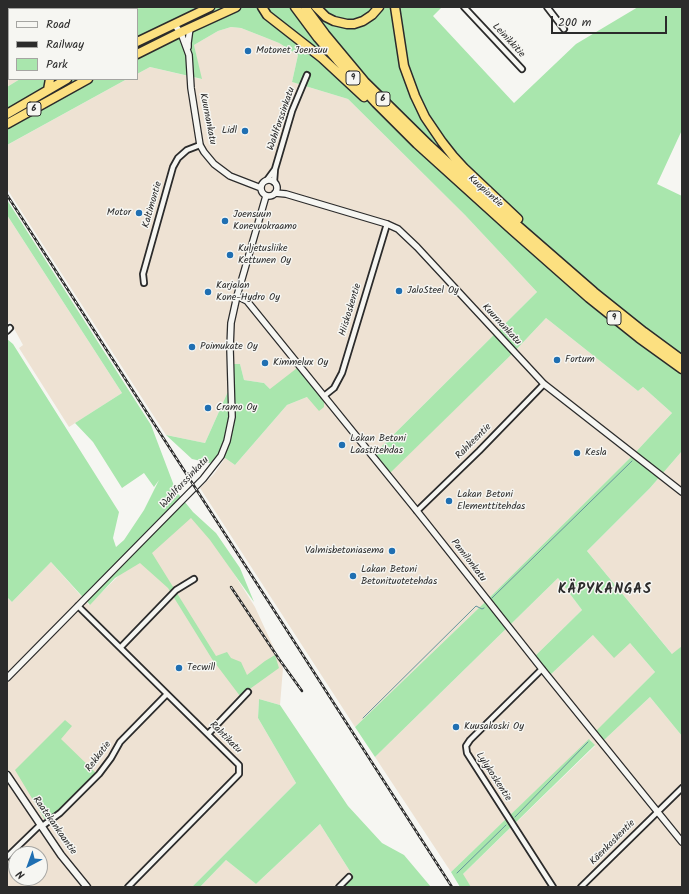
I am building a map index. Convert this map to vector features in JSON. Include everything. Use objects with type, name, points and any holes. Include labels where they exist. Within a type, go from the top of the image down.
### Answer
[{"type":"highway","points":[[138,42],[210,7]]},
{"type":"highway","points":[[138,54],[236,7]]},
{"type":"highway","name":"Kuopiontie","points":[[296,7],[318,38],[337,60],[376,103],[417,144],[590,298],[639,338],[682,369]]},
{"type":"highway","name":"Kuopiontie","points":[[305,7],[324,34],[365,82],[429,145],[594,292],[682,360]]},
{"type":"highway","points":[[316,7],[330,19],[341,23],[354,24],[363,21],[372,15],[379,7]]},
{"type":"highway","points":[[395,7],[399,38],[406,70],[415,96],[428,121],[442,142],[457,160],[538,238],[550,253]]},
{"type":"highway","points":[[260,8],[277,24],[322,58],[417,144]]},
{"type":"highway","points":[[48,90],[50,80]]},
{"type":"highway","name":"6","points":[[7,124],[86,80]]},
{"type":"highway","name":"6","points":[[7,114],[48,90],[55,82]]},
{"type":"main road","name":"Raatekankaantie","points":[[7,775],[40,826],[87,887]]},
{"type":"street","name":"Leinikkitie","points":[[464,7],[522,69]]},
{"type":"street","points":[[548,7],[564,29]]},
{"type":"street","name":"Kuurnankatu","points":[[174,24],[189,55],[200,145],[214,164],[230,176],[261,188]]},
{"type":"street","points":[[189,55],[188,42],[190,28]]},
{"type":"street","name":"Kuurnankatu","points":[[179,33],[190,68]]},
{"type":"street","name":"Wahlforssinkatu","points":[[268,180],[275,169],[292,111],[307,75]]},
{"type":"street","points":[[55,82],[61,94]]},
{"type":"street","name":"Kaltimontie","points":[[144,284],[143,274],[173,167],[178,158],[187,150],[200,145]]},
{"type":"street","name":"Wahlforssinkatu","points":[[275,169],[276,184]]},
{"type":"street","points":[[268,180],[276,184],[275,193],[271,196],[266,196],[262,192],[261,188],[263,183],[268,180]]},
{"type":"street","name":"Kuurnankatu","points":[[276,184],[296,197]]},
{"type":"street","name":"Kuurnankatu","points":[[275,193],[286,194],[387,224],[398,230],[544,384],[682,492]]},
{"type":"street","name":"Wahlforssinkatu","points":[[7,678],[203,479],[221,456],[228,437],[232,417],[230,336],[232,318],[266,196]]},
{"type":"street","name":"Hiiskoskentie","points":[[324,396],[334,388],[342,373],[387,224]]},
{"type":"street","name":"Pamilonkatu","points":[[237,296],[247,301],[682,842]]},
{"type":"street","name":"Rahkeentie","points":[[417,511],[479,451],[544,384]]},
{"type":"street","points":[[121,647],[176,590],[194,579]]},
{"type":"street","name":"Rahtikatu","points":[[78,606],[239,765],[238,774],[128,887]]},
{"type":"street","name":"Lylykoskentie","points":[[542,669],[470,740],[466,746],[467,753],[553,887]]},
{"type":"street","points":[[208,734],[248,692]]},
{"type":"street","name":"Rekkatie","points":[[7,857],[40,826],[60,813],[99,774],[111,758],[120,742],[167,694]]},
{"type":"street","name":"Käenkoskentie","points":[[582,887],[682,788]]},
{"type":"street","points":[[339,887],[349,877]]},
{"type":"shaded area","points":[[7,7],[133,7],[8,8],[8,80],[18,80],[7,87]]},
{"type":"shaded area","points":[[231,27],[241,28],[279,43],[298,55],[292,82],[348,99],[465,215],[537,292],[373,455],[389,473],[513,353],[546,318],[638,391],[643,387],[672,413],[633,455],[483,604],[355,727],[200,488],[214,474],[225,458],[235,465],[287,405],[307,397],[324,394],[270,389],[264,383],[244,380],[240,364],[234,364],[234,378],[205,443],[166,435],[7,189],[7,145],[125,80],[138,80],[138,73],[150,67],[201,79],[194,45],[218,31]]},
{"type":"shaded area","points":[[7,215],[122,393],[69,427],[19,348],[23,345],[10,321],[7,325]]},
{"type":"shaded area","points":[[682,451],[682,646],[673,655],[587,551],[650,488]]},
{"type":"shaded area","points":[[185,510],[212,539],[255,607],[283,668],[280,705],[259,699],[258,718],[296,783],[192,887],[7,887],[7,597],[12,602],[51,562],[89,605]]},
{"type":"shaded area","points":[[558,578],[582,610],[534,657],[549,676],[593,635],[630,643],[655,672],[596,732],[603,741],[650,697],[682,736],[682,887],[471,887],[462,875],[595,746],[590,739],[451,872],[375,757]]},
{"type":"shaded area","points":[[320,824],[353,876],[342,887],[200,887],[226,860],[256,884]]},
{"type":"green space","points":[[442,7],[433,16],[514,103],[576,44],[638,7],[682,7],[682,130],[657,184],[682,196],[682,451],[650,488],[587,551],[672,654],[682,646],[682,736],[650,697],[603,741],[595,732],[655,672],[630,643],[614,658],[593,635],[549,676],[534,657],[582,610],[558,578],[375,757],[355,727],[483,604],[633,455],[672,413],[643,387],[638,391],[546,318],[513,353],[389,474],[373,455],[537,292],[465,215],[348,99],[292,82],[298,55],[279,43],[241,28],[231,27],[218,31],[194,45],[202,79],[150,67],[138,73],[138,8],[132,8]]},
{"type":"green space","points":[[18,80],[125,80],[7,145],[7,87]]},
{"type":"green space","points":[[7,200],[151,425],[176,491],[193,512],[216,533],[240,568],[254,602],[210,540],[191,518],[152,553],[216,656],[227,652],[231,658],[241,662],[247,675],[275,655],[279,668],[240,696],[212,659],[168,588],[140,563],[115,578],[90,605],[51,562],[12,602],[7,597],[7,339],[13,344],[119,512],[113,538],[116,547],[124,540],[144,510],[159,480],[154,487],[144,473],[122,488],[93,442],[75,423],[122,393],[7,215]]},
{"type":"green space","points":[[233,364],[240,364],[244,380],[264,383],[270,389],[301,365],[324,394],[324,407],[319,411],[307,397],[287,405],[235,465],[225,458],[210,463],[192,459],[166,435],[205,443],[234,378]]},
{"type":"green space","points":[[259,699],[280,705],[348,806],[382,843],[404,855],[431,887],[342,887],[353,876],[320,824],[256,884],[226,860],[200,887],[192,887],[296,783],[258,718]]},
{"type":"green space","points":[[65,720],[72,726],[61,739],[96,773],[58,811],[45,820],[15,770]]},
{"type":"green space","points":[[589,739],[595,745],[463,874],[471,887],[460,887],[451,872]]},
{"type":"waterway","points":[[492,598],[632,461]]},
{"type":"waterway","points":[[363,718],[476,606],[482,609],[484,608]]},
{"type":"waterway","points":[[515,817],[588,742]]},
{"type":"waterway","points":[[457,873],[506,825]]},
{"type":"railway","points":[[7,195],[452,887]]},
{"type":"railway","points":[[231,587],[302,691]]},
{"type":"place","name":"Motonet Joensuu","points":[[248,51]]},
{"type":"place","name":"Lidl","points":[[245,131]]},
{"type":"place","name":"Motor","points":[[139,213]]},
{"type":"place","name":"Joensuun Konevuokraamo","points":[[225,221]]},
{"type":"place","name":"Kuljetusliike Kettunen Oy","points":[[230,255]]},
{"type":"place","name":"JaloSteel Oy","points":[[399,291]]},
{"type":"place","name":"Karjalan Kone-Hydro Oy","points":[[208,292]]},
{"type":"place","name":"Poimukate Oy","points":[[192,347]]},
{"type":"place","name":"Fortum","points":[[557,360]]},
{"type":"place","name":"Kimmelux Oy","points":[[265,363]]},
{"type":"place","name":"Cramo Oy","points":[[208,408]]},
{"type":"place","name":"Lakan Betoni Laastitehdas","points":[[342,445]]},
{"type":"place","name":"Kesla","points":[[577,453]]},
{"type":"place","name":"Lakan Betoni Elementtitehdas","points":[[449,501]]},
{"type":"place","name":"Valmisbetoniasema","points":[[392,551]]},
{"type":"place","name":"Lakan Betoni Betonituotetehdas","points":[[353,576]]},
{"type":"place","name":"Tecwill","points":[[179,668]]},
{"type":"place","name":"Kuusakoski Oy","points":[[456,727]]},
{"type":"district","name":"KÄPYKANGAS","points":[[605,591]]}]
